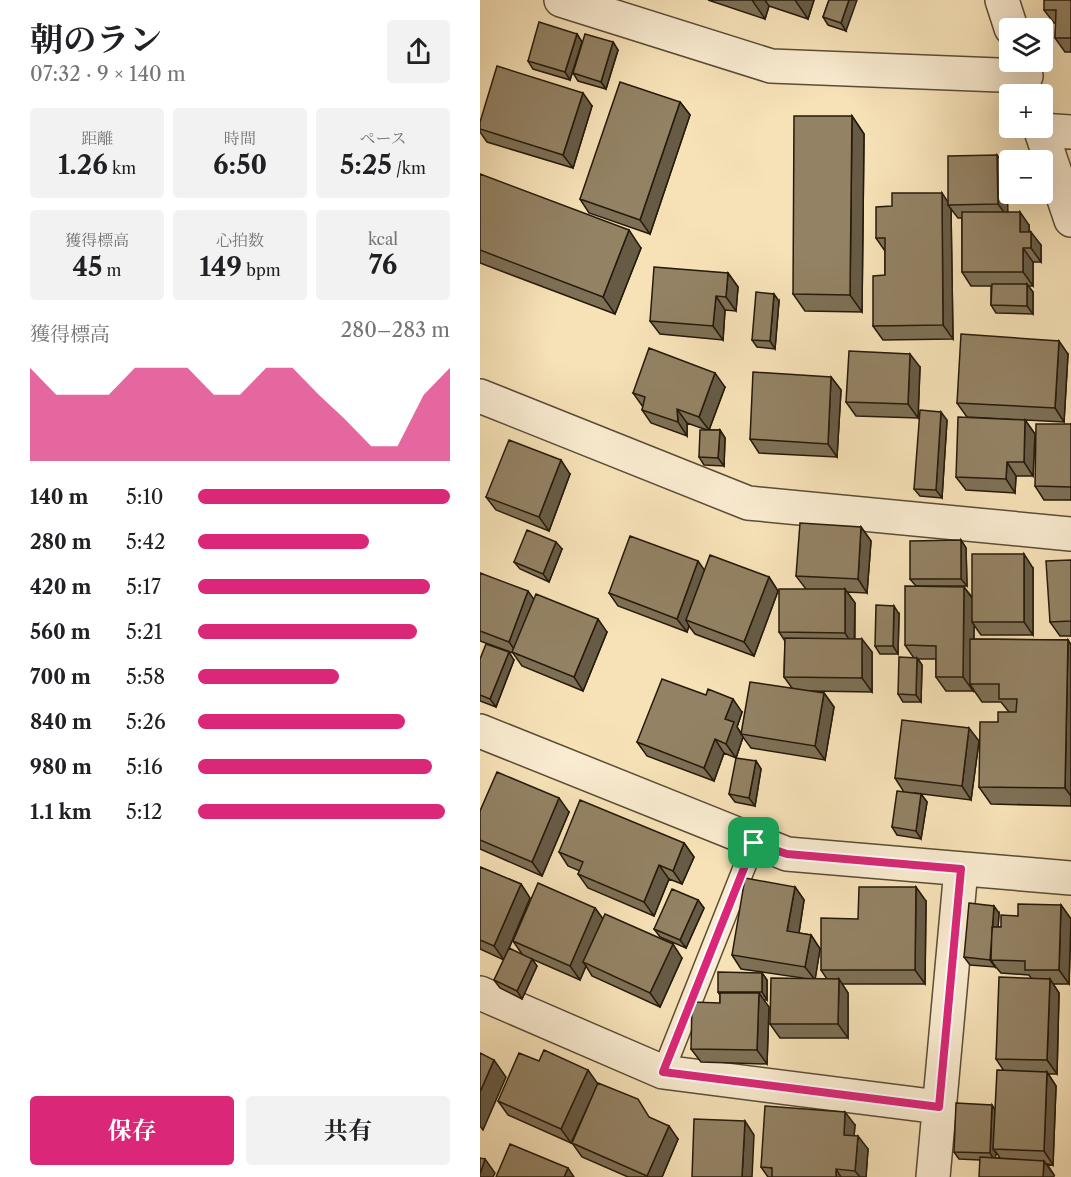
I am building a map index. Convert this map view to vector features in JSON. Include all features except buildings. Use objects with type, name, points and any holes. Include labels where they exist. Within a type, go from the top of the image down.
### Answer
[{"type":"street","points":[[561,0],[771,66],[1026,77]]},
{"type":"street","points":[[1002,0],[1008,18]]},
{"type":"street","points":[[1053,138],[1071,220]]},
{"type":"street","points":[[480,396],[748,503],[1071,534]]},
{"type":"street","points":[[480,731],[754,843],[787,854],[1071,878]]},
{"type":"street","points":[[933,1177],[961,869]]},
{"type":"street","points":[[480,993],[663,1072],[939,1107]]},
{"type":"lane","points":[[663,1072],[754,843]]},
{"type":"route","points":[[754,843],[787,854],[961,869],[939,1107],[663,1072],[754,843]]}]
